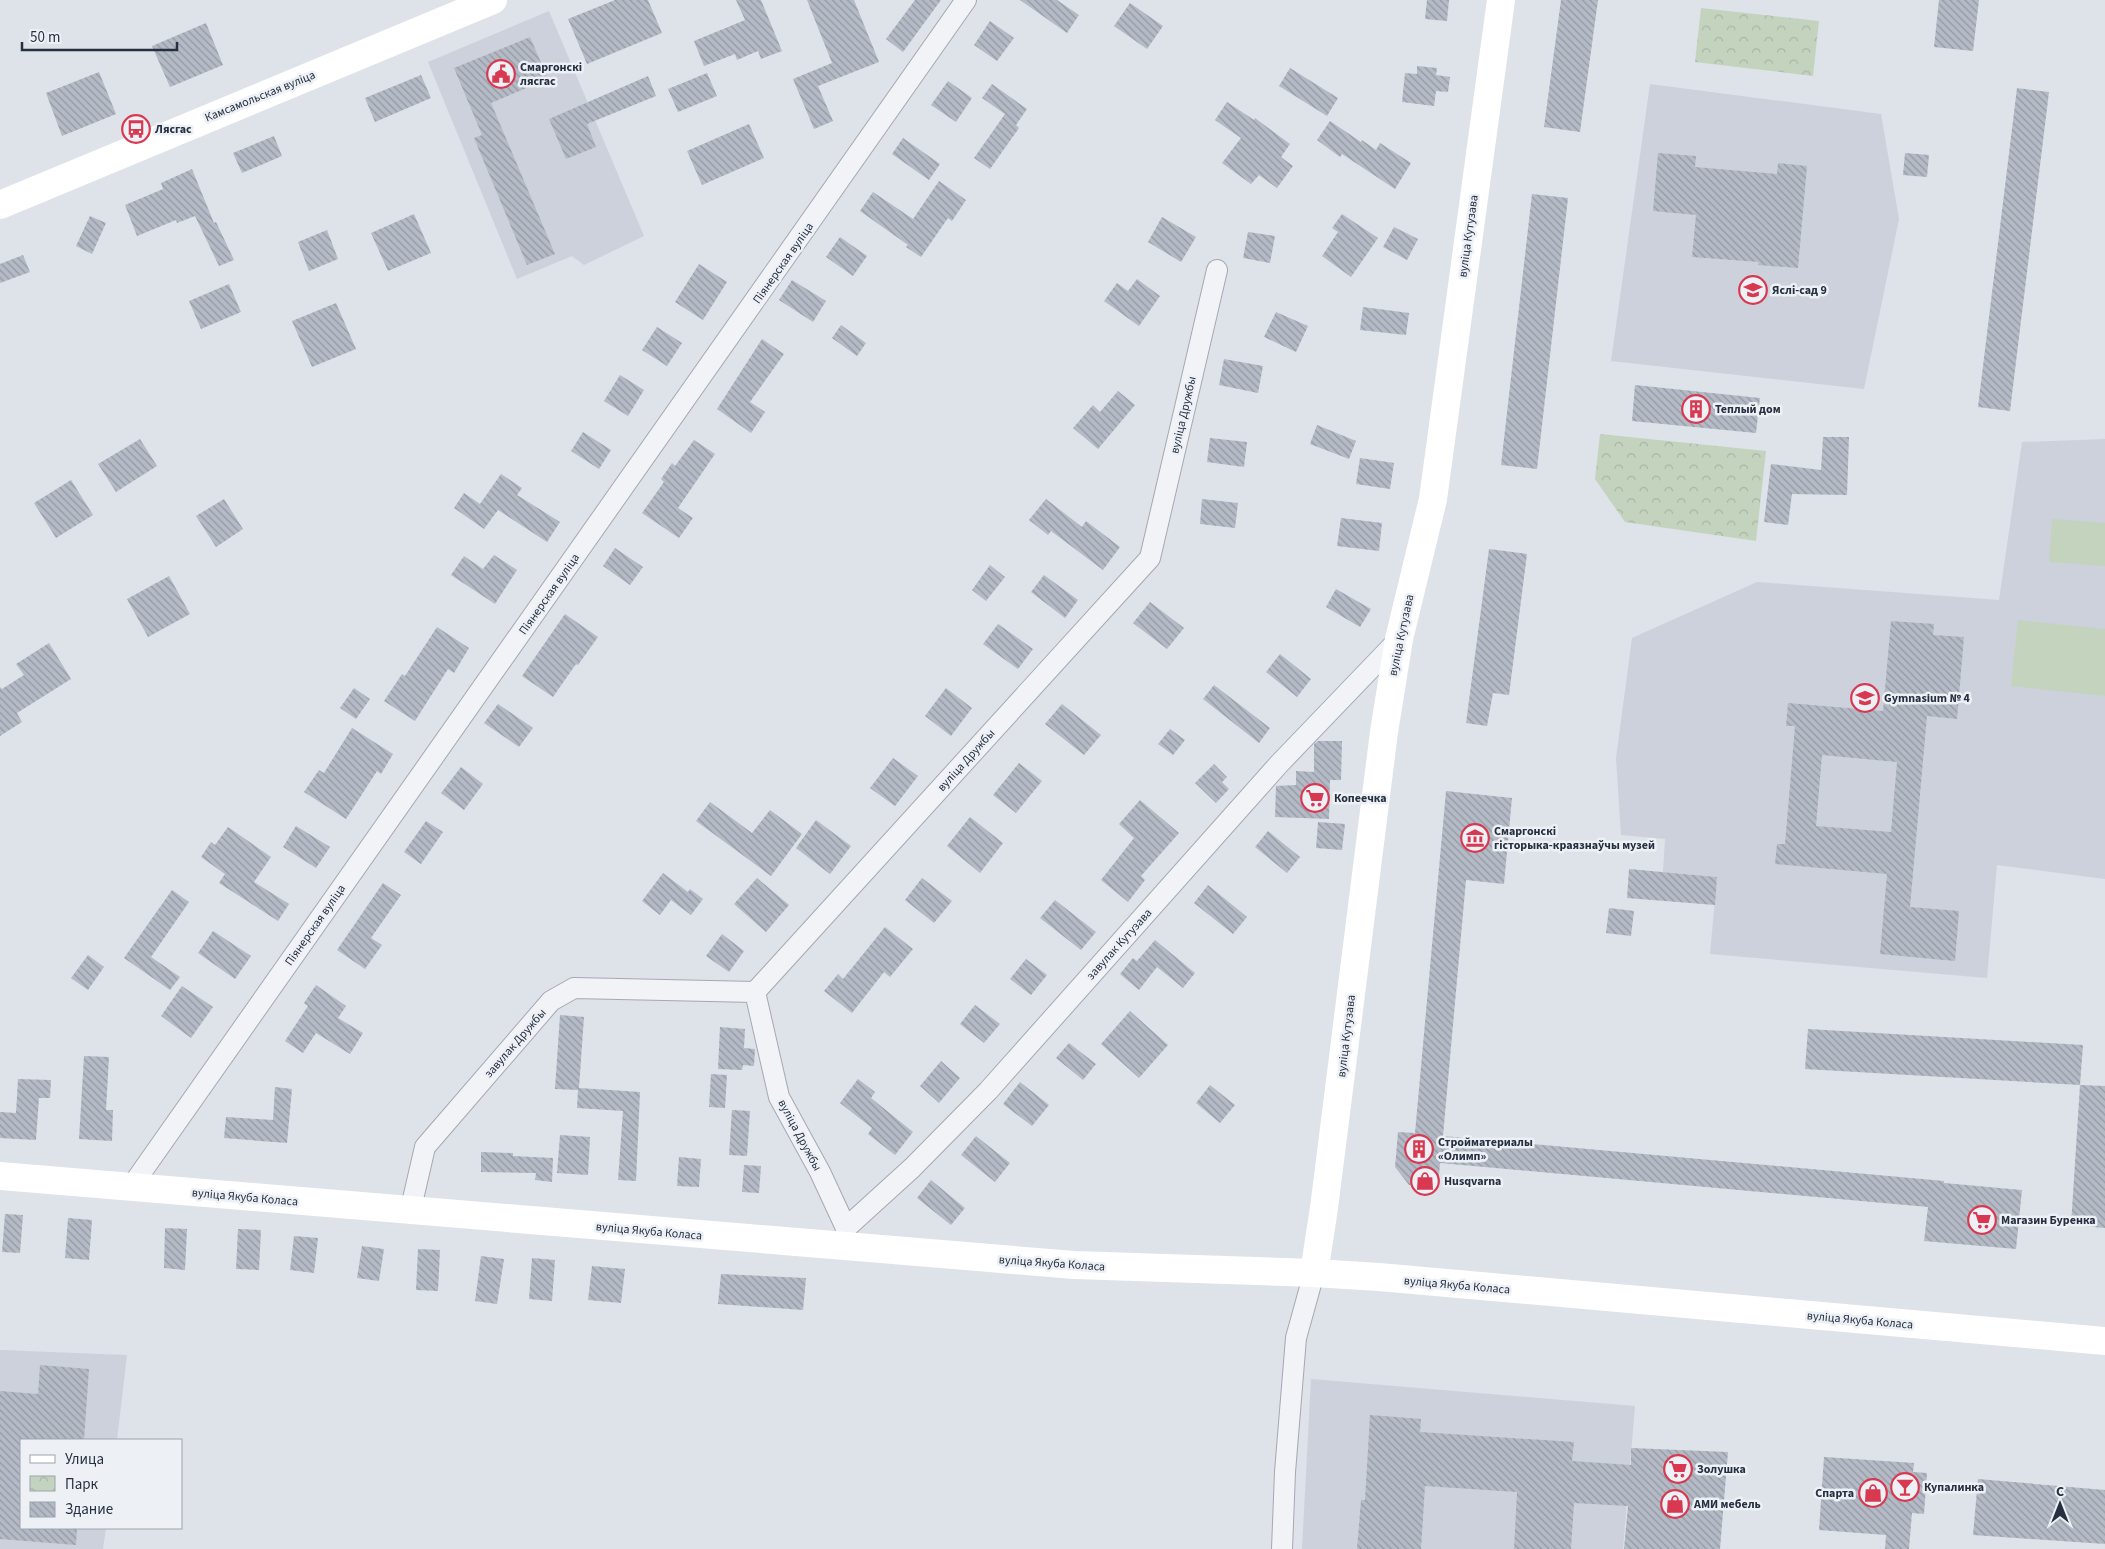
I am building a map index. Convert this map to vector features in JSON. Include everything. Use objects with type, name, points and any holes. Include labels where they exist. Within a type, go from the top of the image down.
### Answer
[{"type":"main road","name":"Камсамольская вуліца","points":[[0,205],[493,0]]},
{"type":"main road","name":"вуліца Кутузава","points":[[1314,1273],[1324,1208],[1384,732],[1399,639],[1432,499],[1501,0]]},
{"type":"main road","name":"вуліца Якуба Коласа","points":[[0,1176],[410,1212],[846,1238],[1074,1265],[1314,1273],[2105,1341]]},
{"type":"street","name":"Піянерская вуліца","points":[[131,1187],[966,0]]},
{"type":"street","name":"вуліца Дружбы","points":[[846,1238],[820,1172],[779,1097],[755,992],[1150,558],[1217,270]]},
{"type":"street","name":"завулак Кутузава","points":[[846,1238],[988,1091],[1279,764],[1399,639]]},
{"type":"street","name":"завулак Дружбы","points":[[410,1212],[425,1147],[551,1001],[574,988],[755,992]]},
{"type":"street","points":[[1282,1549],[1285,1472],[1296,1338],[1314,1273]]},
{"type":"shaded area","points":[[549,11],[644,236],[584,265],[572,256],[517,279],[428,62]]},
{"type":"shaded area","name":"Яслі-сад 9","points":[[1650,84],[1881,114],[1899,219],[1864,389],[1611,361]]},
{"type":"shaded area","name":"Gymnasium № 4","points":[[2105,439],[2105,879],[1997,865],[1987,978],[1710,954],[1717,877],[1663,872],[1665,839],[1621,835],[1616,758],[1632,638],[1757,582],[1999,600],[2022,442]]},
{"type":"shaded area","points":[[0,1350],[127,1355],[117,1439],[20,1439],[20,1529],[106,1529],[103,1549],[0,1549]]},
{"type":"shaded area","points":[[1311,1379],[1635,1406],[1623,1549],[1302,1549]]},
{"type":"green space","points":[[1701,8],[1819,21],[1813,76],[1695,62]]},
{"type":"green space","points":[[1600,434],[1766,451],[1756,541],[1625,522],[1595,479]]},
{"type":"green space","points":[[2052,519],[2105,523],[2105,566],[2049,562]]},
{"type":"green space","points":[[2018,620],[2105,629],[2105,696],[2011,686]]},
{"type":"building","points":[[615,0],[648,0],[662,33],[587,64],[568,19]]},
{"type":"building","points":[[736,0],[761,0],[782,51],[761,59],[758,51],[737,60],[735,54],[704,66],[694,41],[745,20]]},
{"type":"building","points":[[807,0],[854,0],[879,62],[818,86],[833,121],[814,129],[793,79],[832,63]]},
{"type":"building","points":[[915,0],[941,0],[903,52],[886,39]]},
{"type":"building","points":[[1020,0],[1057,0],[1079,15],[1067,33]]},
{"type":"building","points":[[1427,0],[1449,0],[1447,21],[1425,19]]},
{"type":"building","points":[[1561,0],[1598,0],[1580,132],[1544,127]]},
{"type":"building","points":[[1939,0],[1979,0],[1973,51],[1934,47]]},
{"type":"building","points":[[1130,3],[1163,26],[1147,49],[1114,26]]},
{"type":"building","points":[[990,21],[1014,38],[997,61],[974,45]]},
{"type":"building","points":[[206,23],[223,65],[170,87],[152,46]]},
{"type":"building","points":[[530,37],[548,79],[491,103],[555,254],[527,265],[474,138],[482,135],[454,68]]},
{"type":"building","points":[[1417,66],[1437,68],[1436,75],[1450,77],[1448,92],[1436,91],[1434,106],[1402,102],[1405,73],[1417,74]]},
{"type":"building","points":[[1290,68],[1338,98],[1327,116],[1279,86]]},
{"type":"building","points":[[99,72],[116,114],[62,136],[46,93]]},
{"type":"building","points":[[707,73],[717,96],[678,112],[668,89]]},
{"type":"building","points":[[421,75],[431,98],[375,122],[365,98]]},
{"type":"building","points":[[648,76],[656,96],[587,124],[596,147],[566,159],[549,119]]},
{"type":"building","points":[[948,81],[972,98],[956,122],[931,105]]},
{"type":"building","points":[[992,84],[1027,109],[1016,125],[1019,128],[990,169],[974,158],[1005,114],[982,98]]},
{"type":"building","points":[[2017,88],[2049,92],[2010,411],[1978,407]]},
{"type":"building","points":[[1227,102],[1254,120],[1255,118],[1290,144],[1281,157],[1293,166],[1277,188],[1259,175],[1251,184],[1222,163],[1241,138],[1215,120]]},
{"type":"building","points":[[1330,121],[1376,150],[1380,143],[1411,163],[1395,189],[1342,154],[1340,157],[1317,140]]},
{"type":"building","points":[[749,124],[764,158],[702,185],[687,151]]},
{"type":"building","points":[[274,136],[282,156],[242,173],[233,153]]},
{"type":"building","points":[[903,138],[940,164],[929,180],[892,154]]},
{"type":"building","points":[[1658,153],[1696,156],[1695,167],[1777,174],[1778,163],[1807,166],[1798,268],[1758,265],[1759,262],[1692,257],[1696,215],[1653,211]]},
{"type":"building","points":[[1905,153],[1929,155],[1927,177],[1903,175]]},
{"type":"building","points":[[192,169],[214,223],[216,222],[234,260],[219,266],[195,216],[177,223],[176,220],[137,236],[125,205],[163,189],[161,183]]},
{"type":"building","points":[[939,181],[966,200],[952,221],[948,218],[921,257],[906,247],[908,245],[860,211],[873,192],[913,219]]},
{"type":"building","points":[[1532,194],[1568,198],[1537,469],[1501,465]]},
{"type":"building","points":[[414,214],[431,253],[388,271],[371,233]]},
{"type":"building","points":[[1342,214],[1378,238],[1351,277],[1322,256],[1338,232],[1332,228]]},
{"type":"building","points":[[90,216],[106,223],[92,254],[76,246]]},
{"type":"building","points":[[1162,217],[1196,237],[1181,262],[1148,242]]},
{"type":"building","points":[[1394,227],[1418,239],[1407,260],[1383,247]]},
{"type":"building","points":[[327,230],[338,259],[309,271],[298,242]]},
{"type":"building","points":[[1248,232],[1275,236],[1270,263],[1243,258]]},
{"type":"building","points":[[840,237],[867,256],[853,276],[826,257]]},
{"type":"building","points":[[23,255],[30,272],[0,283],[0,264]]},
{"type":"building","points":[[699,264],[727,282],[703,320],[675,302]]},
{"type":"building","points":[[1137,279],[1160,296],[1139,326],[1104,301],[1117,283],[1128,291]]},
{"type":"building","points":[[792,280],[826,301],[813,322],[779,300]]},
{"type":"building","points":[[229,284],[241,312],[201,329],[189,301]]},
{"type":"building","points":[[336,303],[356,349],[312,367],[292,321]]},
{"type":"building","points":[[1363,307],[1409,313],[1406,335],[1360,330]]},
{"type":"building","points":[[1276,312],[1308,326],[1296,352],[1264,337]]},
{"type":"building","points":[[841,325],[866,343],[857,356],[832,338]]},
{"type":"building","points":[[657,327],[682,343],[667,366],[642,350]]},
{"type":"building","points":[[762,339],[784,354],[750,402],[765,412],[751,433],[717,409]]},
{"type":"building","points":[[1224,359],[1263,366],[1258,393],[1219,385]]},
{"type":"building","points":[[620,375],[644,390],[628,416],[604,401]]},
{"type":"building","name":"Теплый дом","points":[[1635,385],[1760,398],[1756,433],[1632,421]]},
{"type":"building","points":[[1118,391],[1135,405],[1098,449],[1073,428],[1093,405],[1100,412]]},
{"type":"building","points":[[1317,425],[1356,441],[1349,459],[1310,444]]},
{"type":"building","points":[[583,432],[611,450],[599,469],[571,451]]},
{"type":"building","points":[[1823,437],[1849,437],[1847,495],[1792,494],[1788,525],[1764,522],[1771,464],[1821,470]]},
{"type":"building","points":[[1210,438],[1247,442],[1244,467],[1207,462]]},
{"type":"building","points":[[140,439],[157,466],[116,492],[98,464]]},
{"type":"building","points":[[694,440],[715,454],[678,508],[693,518],[679,538],[642,513],[664,482],[661,479],[672,463],[675,466]]},
{"type":"building","points":[[1360,458],[1394,463],[1390,489],[1356,484]]},
{"type":"building","points":[[501,474],[522,488],[517,495],[560,522],[547,542],[498,510],[484,529],[454,508],[464,493],[480,504]]},
{"type":"building","points":[[71,480],[93,515],[56,538],[34,503]]},
{"type":"building","points":[[224,499],[243,529],[216,547],[196,516]]},
{"type":"building","points":[[1046,499],[1082,527],[1086,521],[1120,547],[1103,570],[1051,531],[1048,535],[1029,520]]},
{"type":"building","points":[[1202,499],[1238,503],[1235,528],[1200,524]]},
{"type":"building","points":[[1341,518],[1382,523],[1379,551],[1337,546]]},
{"type":"building","points":[[615,548],[643,567],[630,585],[603,566]]},
{"type":"building","points":[[1489,549],[1527,554],[1509,695],[1493,693],[1487,726],[1466,723]]},
{"type":"building","points":[[494,555],[517,570],[495,604],[451,575],[464,556],[483,569]]},
{"type":"building","points":[[990,565],[1005,577],[986,601],[972,590]]},
{"type":"building","points":[[1044,575],[1078,600],[1065,618],[1031,592]]},
{"type":"building","points":[[169,576],[190,614],[148,637],[127,599]]},
{"type":"building","points":[[1336,589],[1371,609],[1360,627],[1326,607]]},
{"type":"building","points":[[1150,602],[1184,628],[1167,649],[1133,623]]},
{"type":"building","points":[[565,614],[598,637],[553,697],[522,676]]},
{"type":"building","points":[[1891,621],[1934,624],[1933,635],[1964,637],[1957,719],[1927,716],[1910,907],[1959,911],[1955,961],[1880,954],[1887,874],[1775,864],[1777,844],[1785,844],[1795,726],[1786,726],[1788,703],[1883,711]],"holes":[[[1822,755],[1897,762],[1891,832],[1816,826]]]},
{"type":"building","points":[[998,624],[1033,649],[1018,669],[983,644]]},
{"type":"building","points":[[437,627],[469,648],[454,673],[448,669],[415,721],[384,701],[402,674],[405,676]]},
{"type":"building","points":[[49,643],[71,679],[17,713],[22,722],[0,736],[0,687],[2,689],[24,675],[16,664]]},
{"type":"building","points":[[1280,654],[1311,679],[1297,697],[1266,672]]},
{"type":"building","points":[[1214,685],[1270,728],[1259,743],[1203,699]]},
{"type":"building","points":[[354,688],[370,699],[356,719],[340,708]]},
{"type":"building","points":[[946,688],[972,708],[951,736],[925,716]]},
{"type":"building","points":[[498,704],[533,728],[519,747],[484,723]]},
{"type":"building","points":[[1062,704],[1101,735],[1084,755],[1045,724]]},
{"type":"building","points":[[352,728],[393,754],[381,774],[377,771],[346,819],[304,792],[319,770],[324,773]]},
{"type":"building","points":[[1170,729],[1185,740],[1173,755],[1158,744]]},
{"type":"building","points":[[1318,741],[1342,741],[1341,780],[1330,780],[1329,819],[1275,817],[1276,786],[1296,785],[1296,771],[1314,772],[1314,744]]},
{"type":"building","points":[[893,758],[918,776],[895,806],[870,788]]},
{"type":"building","points":[[1019,763],[1042,781],[1016,813],[993,795]]},
{"type":"building","points":[[1214,764],[1227,777],[1222,782],[1229,789],[1216,803],[1195,783]]},
{"type":"building","points":[[461,767],[483,784],[464,810],[441,793]]},
{"type":"building","points":[[1446,791],[1512,798],[1504,884],[1466,880],[1443,1136],[1944,1181],[1944,1183],[2022,1190],[2016,1249],[1924,1241],[1928,1207],[1440,1163],[1438,1187],[1409,1185],[1395,1167],[1398,1132],[1415,1133]]},
{"type":"building","points":[[1140,800],[1179,833],[1141,876],[1145,880],[1128,902],[1101,880],[1134,838],[1119,824]]},
{"type":"building","points":[[710,802],[752,833],[770,810],[802,834],[771,876],[696,821]]},
{"type":"building","points":[[970,817],[1003,843],[980,873],[947,846]]},
{"type":"building","points":[[816,820],[851,846],[830,874],[796,848]]},
{"type":"building","points":[[426,821],[443,832],[421,864],[404,852]]},
{"type":"building","points":[[1318,822],[1345,824],[1342,850],[1316,848]]},
{"type":"building","points":[[296,826],[330,847],[316,868],[283,847]]},
{"type":"building","points":[[228,827],[271,857],[254,882],[289,904],[278,921],[219,883],[225,874],[201,857],[211,842],[215,845]]},
{"type":"building","points":[[1268,831],[1300,857],[1287,873],[1255,847]]},
{"type":"building","points":[[1629,869],[1717,877],[1715,905],[1627,898]]},
{"type":"building","points":[[663,873],[688,892],[690,889],[703,899],[691,915],[671,900],[660,915],[642,901]]},
{"type":"building","points":[[757,878],[789,905],[766,932],[734,904]]},
{"type":"building","points":[[922,878],[952,901],[934,923],[905,900]]},
{"type":"building","points":[[383,883],[401,895],[371,938],[382,945],[365,969],[337,950]]},
{"type":"building","points":[[1208,885],[1247,917],[1233,934],[1194,903]]},
{"type":"building","points":[[172,890],[189,902],[151,957],[180,977],[170,990],[124,958]]},
{"type":"building","points":[[1055,900],[1096,932],[1081,950],[1040,918]]},
{"type":"building","points":[[1609,908],[1634,911],[1631,936],[1606,933]]},
{"type":"building","points":[[885,927],[913,949],[890,977],[884,972],[852,1013],[824,991],[838,974],[843,979]]},
{"type":"building","points":[[213,931],[251,956],[235,979],[198,953]]},
{"type":"building","points":[[722,934],[744,951],[729,972],[706,956]]},
{"type":"building","points":[[1155,940],[1195,973],[1183,988],[1157,967],[1139,990],[1120,974],[1133,958],[1137,961]]},
{"type":"building","points":[[88,955],[104,967],[88,990],[71,978]]},
{"type":"building","points":[[1026,959],[1047,975],[1031,995],[1010,979]]},
{"type":"building","points":[[316,985],[346,1006],[338,1018],[363,1033],[350,1054],[316,1033],[303,1053],[285,1041],[308,1006],[304,1003]]},
{"type":"building","points":[[182,986],[213,1007],[191,1038],[161,1016]]},
{"type":"building","points":[[975,1005],[1000,1024],[984,1043],[960,1024]]},
{"type":"building","points":[[1130,1011],[1168,1045],[1139,1078],[1101,1044]]},
{"type":"building","points":[[560,1015],[584,1017],[579,1088],[640,1092],[636,1181],[618,1180],[623,1111],[577,1108],[578,1090],[555,1089]]},
{"type":"building","points":[[720,1027],[745,1029],[744,1048],[755,1049],[754,1066],[743,1065],[742,1070],[718,1069]]},
{"type":"building","points":[[1808,1029],[2083,1045],[2080,1085],[1805,1069]]},
{"type":"building","points":[[1069,1043],[1096,1064],[1083,1080],[1056,1058]]},
{"type":"building","points":[[84,1056],[109,1057],[106,1110],[113,1110],[112,1141],[79,1139]]},
{"type":"building","points":[[941,1061],[960,1078],[939,1103],[920,1086]]},
{"type":"building","points":[[711,1074],[727,1075],[725,1108],[709,1107]]},
{"type":"building","points":[[18,1079],[51,1080],[50,1098],[39,1098],[36,1140],[0,1138],[0,1112],[16,1113]]},
{"type":"building","points":[[858,1079],[875,1092],[871,1098],[913,1132],[895,1155],[868,1134],[872,1128],[840,1103]]},
{"type":"building","points":[[1020,1082],[1049,1105],[1032,1126],[1003,1104]]},
{"type":"building","points":[[1210,1085],[1235,1105],[1220,1123],[1196,1103]]},
{"type":"building","points":[[2080,1085],[2105,1086],[2105,1228],[2071,1225]]},
{"type":"building","points":[[275,1087],[292,1089],[287,1143],[224,1138],[226,1117],[273,1120]]},
{"type":"building","points":[[732,1110],[750,1111],[747,1156],[729,1155]]},
{"type":"building","points":[[560,1135],[590,1137],[588,1175],[557,1173]]},
{"type":"building","points":[[976,1136],[1010,1163],[995,1182],[961,1155]]},
{"type":"building","points":[[481,1152],[513,1153],[513,1156],[553,1158],[552,1182],[535,1180],[536,1173],[481,1172]]},
{"type":"building","points":[[679,1157],[701,1159],[699,1187],[677,1186]]},
{"type":"building","points":[[744,1165],[761,1166],[759,1193],[742,1192]]},
{"type":"building","points":[[931,1180],[965,1208],[951,1225],[917,1198]]},
{"type":"building","points":[[5,1214],[23,1215],[20,1253],[2,1252]]},
{"type":"building","points":[[68,1218],[92,1220],[89,1260],[65,1258]]},
{"type":"building","points":[[165,1228],[187,1229],[185,1270],[164,1268]]},
{"type":"building","points":[[238,1229],[261,1230],[259,1270],[236,1269]]},
{"type":"building","points":[[294,1236],[318,1238],[314,1273],[290,1270]]},
{"type":"building","points":[[362,1246],[384,1249],[379,1281],[357,1278]]},
{"type":"building","points":[[418,1249],[440,1250],[438,1291],[416,1290]]},
{"type":"building","points":[[481,1256],[504,1259],[497,1304],[475,1301]]},
{"type":"building","points":[[532,1258],[555,1260],[552,1301],[529,1299]]},
{"type":"building","points":[[592,1266],[625,1269],[621,1303],[588,1300]]},
{"type":"building","points":[[721,1274],[806,1278],[803,1310],[718,1304]]},
{"type":"building","points":[[40,1365],[89,1369],[84,1439],[20,1439],[20,1529],[77,1529],[76,1545],[0,1539],[0,1391],[38,1394]]},
{"type":"building","points":[[1370,1415],[1421,1419],[1420,1432],[1574,1442],[1572,1461],[1631,1465],[1631,1448],[1728,1452],[1720,1549],[1624,1549],[1628,1506],[1574,1503],[1571,1549],[1514,1549],[1517,1492],[1425,1486],[1421,1549],[1357,1549],[1361,1500],[1365,1500]]},
{"type":"building","name":"Спарта","points":[[1824,1457],[1914,1463],[1913,1472],[1927,1473],[1924,1514],[1912,1513],[1909,1549],[1885,1549],[1886,1535],[1819,1530]]},
{"type":"building","points":[[1978,1479],[2105,1490],[2105,1544],[1973,1535]]},
{"type":"place","name":"Смаргонскі лясгас","points":[[501,74]]},
{"type":"place","name":"Лясгас","points":[[136,129]]},
{"type":"place","name":"Яслі-сад 9","points":[[1753,290]]},
{"type":"place","name":"Теплый дом","points":[[1696,409]]},
{"type":"place","name":"Gymnasium № 4","points":[[1865,698]]},
{"type":"place","name":"Копеечка","points":[[1315,798]]},
{"type":"place","name":"Смаргонскі гісторыка-краязнаўчы музей","points":[[1475,838]]},
{"type":"place","name":"Стройматериалы «Олимп»","points":[[1419,1149]]},
{"type":"place","name":"Husqvarna","points":[[1425,1181]]},
{"type":"place","name":"Магазин Буренка","points":[[1982,1220]]},
{"type":"place","name":"Золушка","points":[[1678,1469]]},
{"type":"place","name":"Купалинка","points":[[1905,1487]]},
{"type":"place","name":"Спарта","points":[[1873,1493]]},
{"type":"place","name":"АМИ мебель","points":[[1675,1504]]}]
